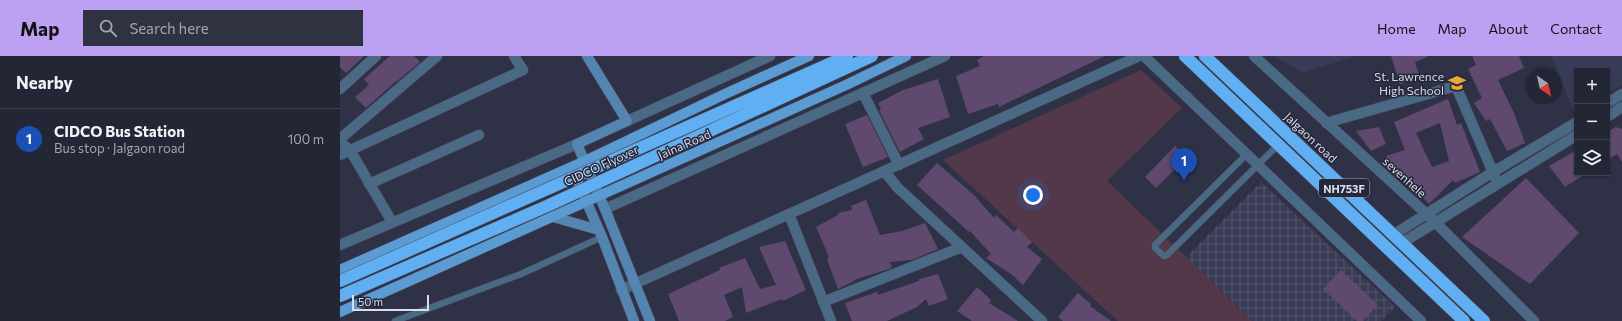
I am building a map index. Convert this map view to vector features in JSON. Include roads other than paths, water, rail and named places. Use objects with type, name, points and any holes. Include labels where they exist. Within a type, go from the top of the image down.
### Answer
[{"type":"highway","name":"CIDCO Flyover","points":[[340,281],[847,56]]},
{"type":"highway","name":"CIDCO Flyover","points":[[340,296],[554,202],[872,56]]},
{"type":"highway","name":"NH753F","points":[[1185,56],[1462,321]]},
{"type":"highway","name":"Jalgaon road","points":[[1205,56],[1484,321]]},
{"type":"main road","points":[[340,270],[572,167],[725,94],[809,56]]},
{"type":"main road","name":"Jalna Road","points":[[340,312],[587,202],[839,88],[906,56]]},
{"type":"street","points":[[340,89],[376,56]]},
{"type":"street","points":[[340,139],[437,56]]},
{"type":"street","points":[[340,155],[523,70],[514,56]]},
{"type":"street","points":[[587,56],[627,121]]},
{"type":"street","points":[[340,245],[577,144],[770,56]]},
{"type":"street","points":[[605,209],[945,56]]},
{"type":"street","points":[[621,290],[1139,56]]},
{"type":"street","points":[[1144,56],[1421,321]]},
{"type":"street","name":"sevenhele","points":[[1254,56],[1435,222],[1534,321]]},
{"type":"street","points":[[1326,123],[1456,86],[1498,184]]},
{"type":"street","points":[[863,93],[899,165]]},
{"type":"street","points":[[1610,102],[1620,98]]},
{"type":"street","points":[[1610,114],[1622,107]]},
{"type":"street","points":[[1398,239],[1426,214],[1574,124]]},
{"type":"street","points":[[369,184],[479,136]]},
{"type":"street","points":[[1398,239],[1435,222],[1574,137]]},
{"type":"street","points":[[340,142],[350,150],[392,222]]},
{"type":"street","points":[[577,144],[600,196],[650,321]]},
{"type":"street","points":[[572,167],[600,233],[634,321]]},
{"type":"street","points":[[884,171],[898,188],[1042,321]]},
{"type":"street","points":[[789,214],[831,321]]},
{"type":"street","points":[[553,217],[600,233]]},
{"type":"street","points":[[823,302],[962,247]]},
{"type":"street","points":[[1462,321],[1472,310]]},
{"type":"lane","points":[[1247,154],[1155,245],[1155,248],[1164,256],[1167,255],[1288,135]]},
{"type":"lane","points":[[395,321],[521,274],[600,233]]},
{"type":"place","name":"St. Lawrence High School","points":[[1457,83]]},
{"type":"place","name":"CIDCO Bus Station","points":[[1184,181]]}]
